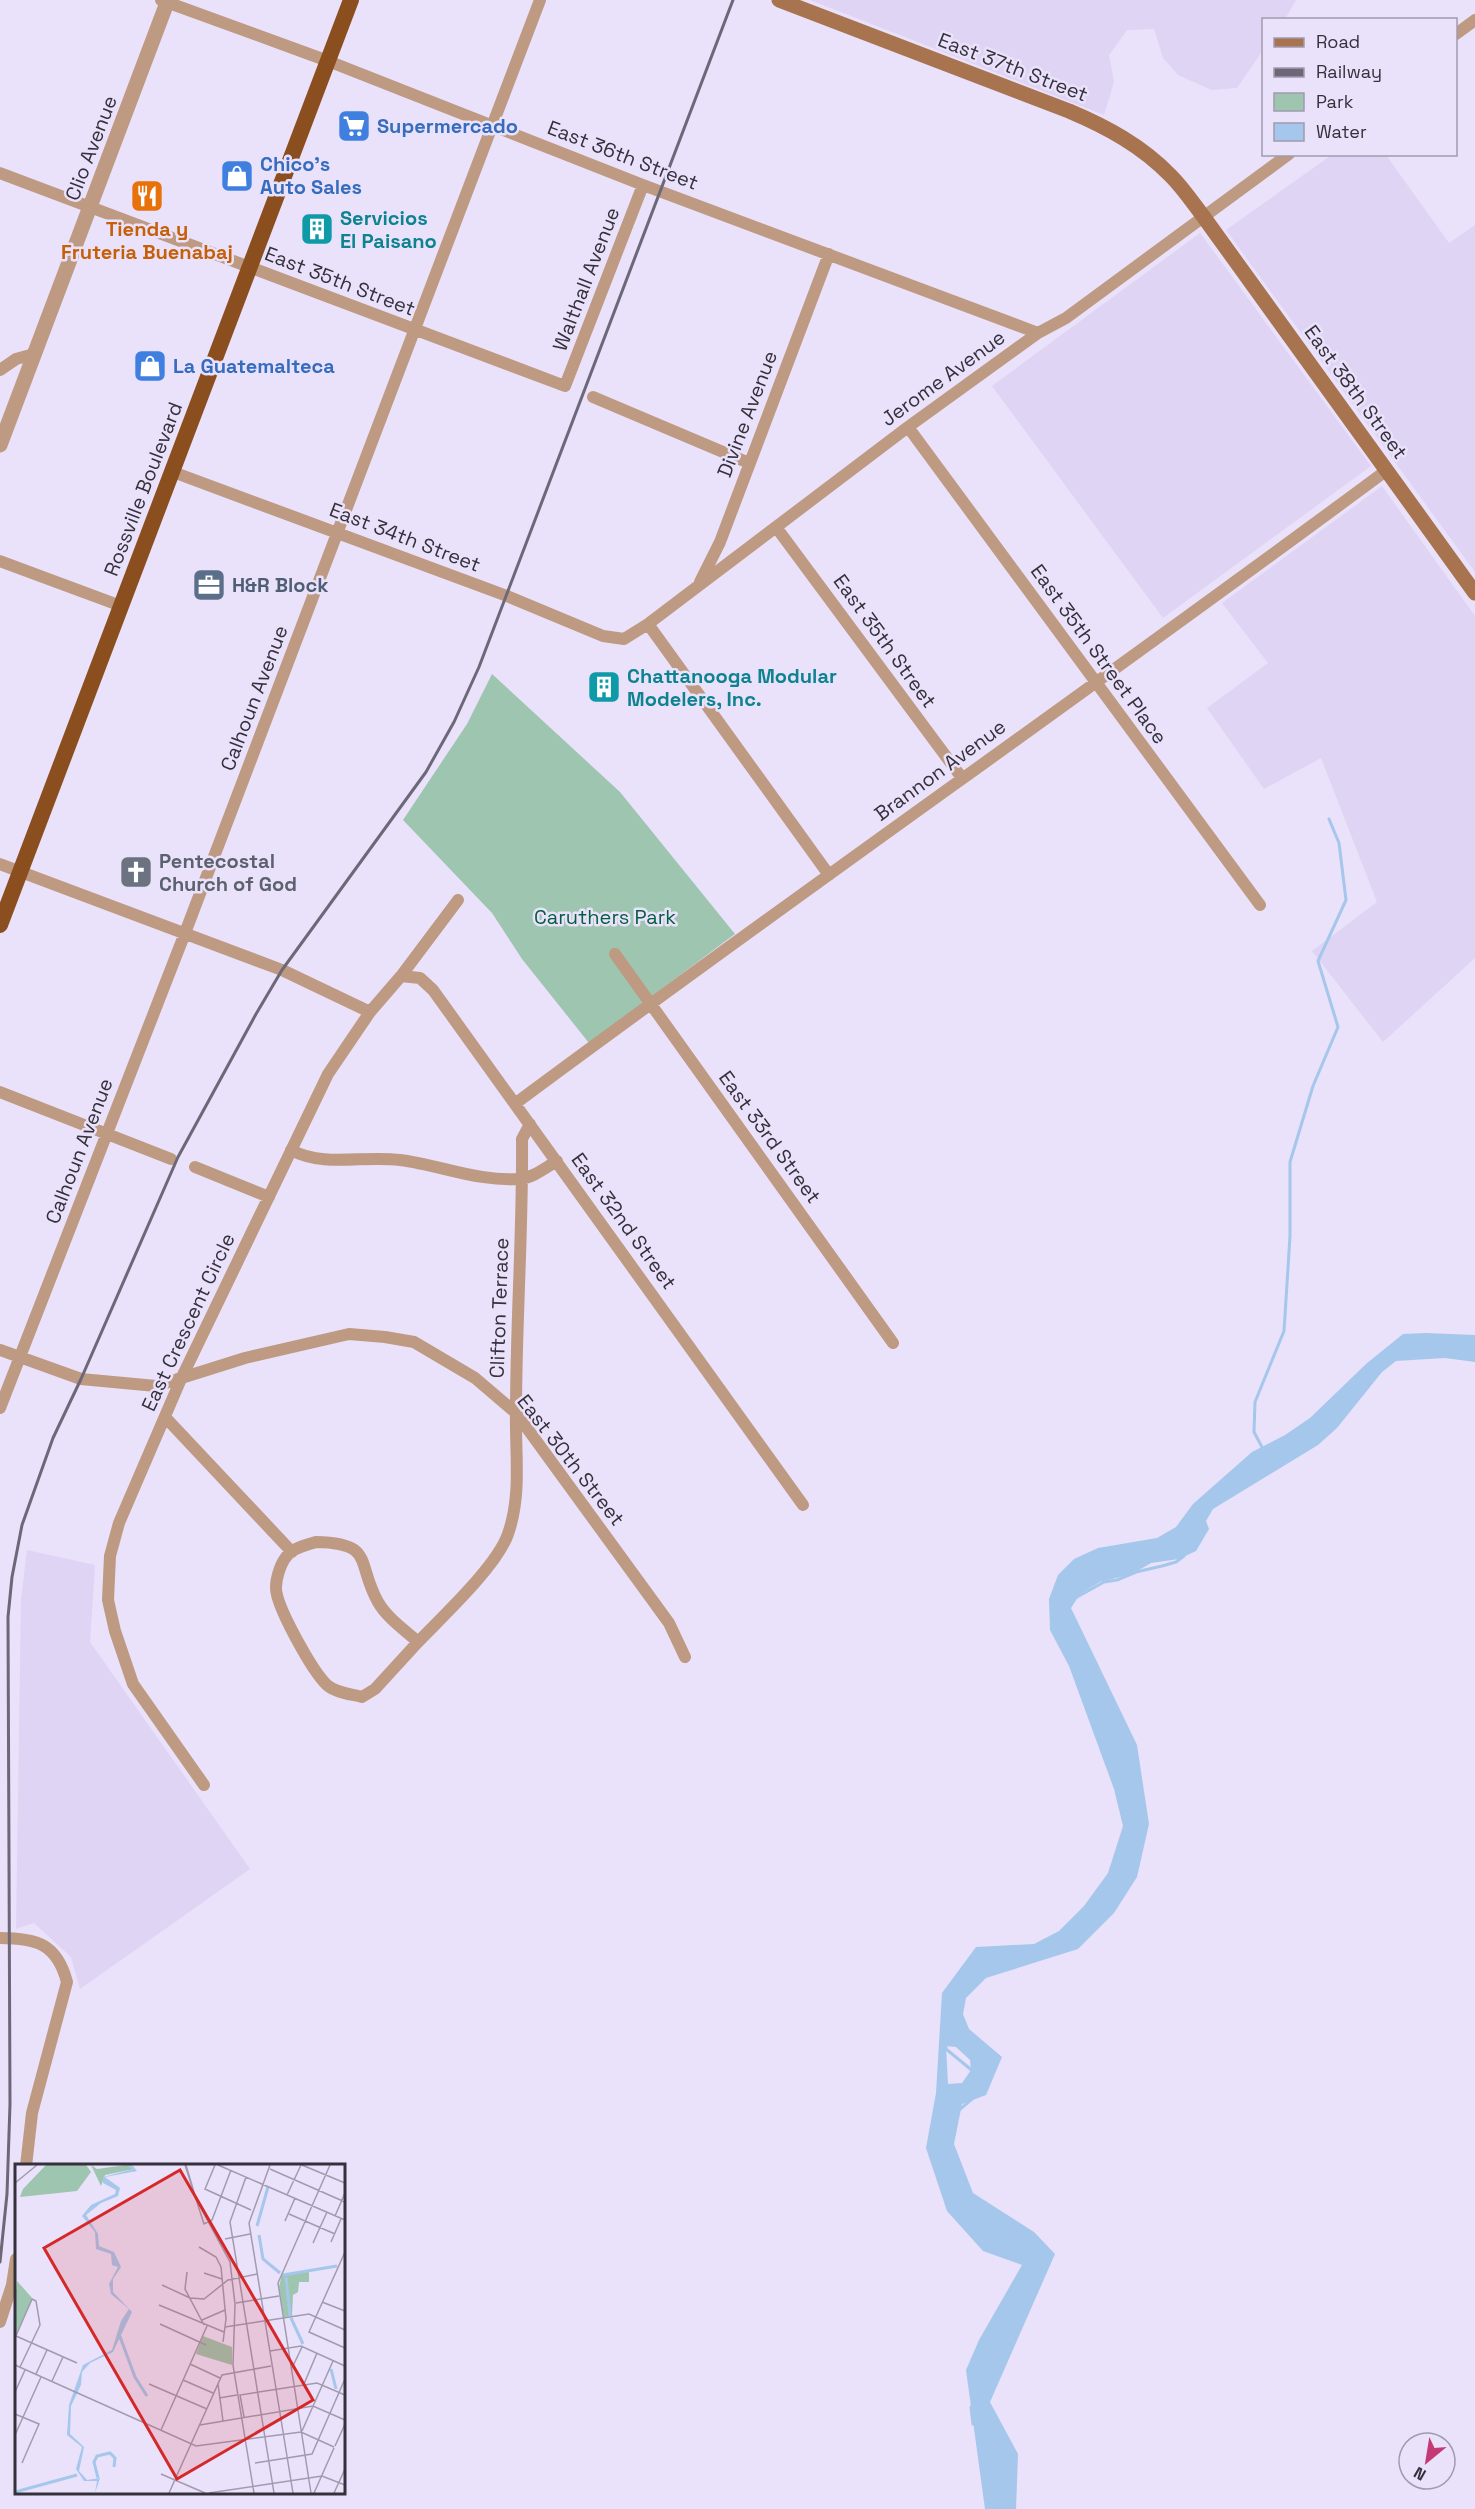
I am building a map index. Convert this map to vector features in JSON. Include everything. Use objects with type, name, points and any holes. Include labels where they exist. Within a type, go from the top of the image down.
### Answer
[{"type":"highway","name":"Rossville Boulevard","points":[[0,926],[351,0]]},
{"type":"main road","name":"East 37th Street","points":[[779,0],[1111,129],[1141,150],[1171,176],[1203,216]]},
{"type":"main road","name":"East 38th Street","points":[[1203,216],[1475,593]]},
{"type":"street","name":"Calhoun Avenue","points":[[0,1408],[416,331],[540,0]]},
{"type":"street","name":"East 36th Street","points":[[166,1],[494,125],[643,185],[1038,333]]},
{"type":"street","name":"Clio Avenue","points":[[0,445],[166,1]]},
{"type":"street","points":[[1457,33],[1475,20]]},
{"type":"street","name":"Jerome Avenue","points":[[624,639],[699,586],[908,427],[1038,333],[1066,318],[1286,156]]},
{"type":"street","name":"East 35th Street","points":[[0,173],[565,386]]},
{"type":"street","name":"Walthall Avenue","points":[[565,386],[643,185]]},
{"type":"street","name":"Divine Avenue","points":[[699,586],[720,542],[829,254]]},
{"type":"street","points":[[0,370],[16,359],[34,354]]},
{"type":"street","points":[[593,398],[749,463]]},
{"type":"street","name":"East 35th Street Place","points":[[908,427],[1260,905]]},
{"type":"street","name":"Brannon Avenue","points":[[516,1103],[962,778],[1227,589],[1387,470]]},
{"type":"street","name":"East 34th Street","points":[[173,472],[507,596],[603,636],[624,639]]},
{"type":"street","name":"East 35th Street","points":[[776,527],[962,778]]},
{"type":"street","points":[[0,561],[122,606]]},
{"type":"street","points":[[648,624],[829,875]]},
{"type":"street","points":[[0,864],[282,970],[370,1012]]},
{"type":"street","name":"East Crescent Circle","points":[[204,1785],[133,1684],[115,1631],[108,1600],[110,1556],[119,1523],[181,1379],[328,1074],[370,1012],[401,976],[458,900]]},
{"type":"street","name":"East 33rd Street","points":[[615,954],[893,1343]]},
{"type":"street","name":"East 32nd Street","points":[[401,976],[420,978],[433,990],[803,1505]]},
{"type":"street","points":[[0,1092],[171,1159]]},
{"type":"street","name":"Clifton Terrace","points":[[292,1552],[283,1561],[276,1588],[292,1633],[328,1686],[343,1693],[362,1697],[375,1689],[494,1558],[508,1535],[518,1482],[516,1413],[522,1139],[530,1124]]},
{"type":"street","points":[[291,1150],[306,1158],[399,1160],[494,1179],[522,1179],[540,1172],[557,1161]]},
{"type":"street","points":[[195,1167],[268,1197]]},
{"type":"street","name":"East 30th Street","points":[[0,1350],[81,1379],[156,1386],[245,1358],[304,1343],[349,1335],[385,1337],[414,1342],[475,1378],[516,1413],[669,1623],[685,1657]]},
{"type":"street","points":[[165,1417],[292,1552],[315,1542],[339,1542],[351,1547],[360,1555],[378,1602],[391,1618],[418,1642]]},
{"type":"street","points":[[5,1938],[27,1939],[54,1952],[63,1967],[68,1982],[32,2113],[26,2164]]},
{"type":"street","points":[[0,2322],[12,2285],[15,2266]]},
{"type":"shaded area","points":[[810,0],[1296,0],[1286,18],[1262,18],[1262,51],[1237,88],[1212,90],[1178,75],[1163,58],[1154,29],[1127,30],[1109,55],[1114,82],[1104,115]]},
{"type":"shaded area","points":[[1330,156],[1387,156],[1449,243],[1475,225],[1475,572],[1226,230]]},
{"type":"shaded area","points":[[1200,233],[1371,466],[1163,618],[992,386]]},
{"type":"shaded area","points":[[1382,486],[1475,616],[1475,958],[1383,1042],[1312,951],[1377,902],[1321,758],[1264,789],[1207,708],[1268,663],[1222,603]]},
{"type":"shaded area","points":[[27,1550],[95,1565],[90,1642],[250,1869],[80,1989],[71,1957],[34,1923],[16,1929],[21,1600]]},
{"type":"green space","name":"Caruthers Park","points":[[492,674],[620,792],[735,934],[589,1043],[522,959],[492,913],[403,820],[467,724]]},
{"type":"water","points":[[1403,1334],[1475,1335],[1475,1362],[1445,1358],[1396,1361],[1382,1372],[1337,1428],[1318,1445],[1213,1509],[1206,1521],[1209,1529],[1196,1551],[1179,1559],[1151,1563],[1132,1574],[1100,1582],[1080,1594],[1071,1608],[1137,1745],[1149,1824],[1137,1877],[1114,1913],[1078,1949],[986,1978],[966,1998],[963,2014],[969,2029],[1002,2057],[986,2095],[962,2104],[954,2144],[973,2193],[1034,2232],[1055,2254],[990,2402],[1018,2454],[1016,2509],[985,2509],[966,2370],[979,2340],[1022,2265],[983,2251],[947,2211],[926,2148],[936,2093],[942,1993],[976,1947],[1034,1944],[1059,1931],[1084,1906],[1108,1873],[1123,1826],[1114,1789],[1069,1666],[1050,1630],[1049,1599],[1058,1575],[1074,1559],[1098,1548],[1157,1538],[1176,1527],[1193,1504],[1252,1452],[1285,1435],[1310,1418],[1366,1364]],"holes":[[[946,2046],[956,2047],[970,2060],[971,2070],[962,2083],[948,2084]]]},
{"type":"waterway","points":[[1263,1449],[1254,1432],[1255,1402],[1284,1331],[1290,1236],[1290,1162],[1313,1086],[1338,1027],[1318,961],[1346,900],[1339,843],[1329,819]]},
{"type":"waterway","points":[[1077,1597],[1104,1582],[1176,1562],[1184,1556]]},
{"type":"waterway","points":[[946,2044],[946,2049],[974,2072]]},
{"type":"waterway","points":[[959,2110],[972,2099]]},
{"type":"waterway","points":[[971,2407],[973,2424]]},
{"type":"railway","points":[[0,2262],[7,2194],[10,2104],[8,1617],[12,1577],[22,1525],[53,1438],[178,1157],[282,970],[426,772],[454,722],[479,667],[733,0]]},
{"type":"place","name":"Supermercado","points":[[354,126]]},
{"type":"place","name":"Chico's Auto Sales","points":[[237,176]]},
{"type":"place","name":"Tienda y Fruteria Buenabaj","points":[[147,196]]},
{"type":"place","name":"Servicios El Paisano","points":[[317,229]]},
{"type":"place","name":"La Guatemalteca","points":[[150,366]]},
{"type":"place","name":"H&R Block","points":[[209,585]]},
{"type":"place","name":"Chattanooga Modular Modelers, Inc.","points":[[604,687]]},
{"type":"place","name":"Pentecostal Church of God","points":[[136,872]]}]
